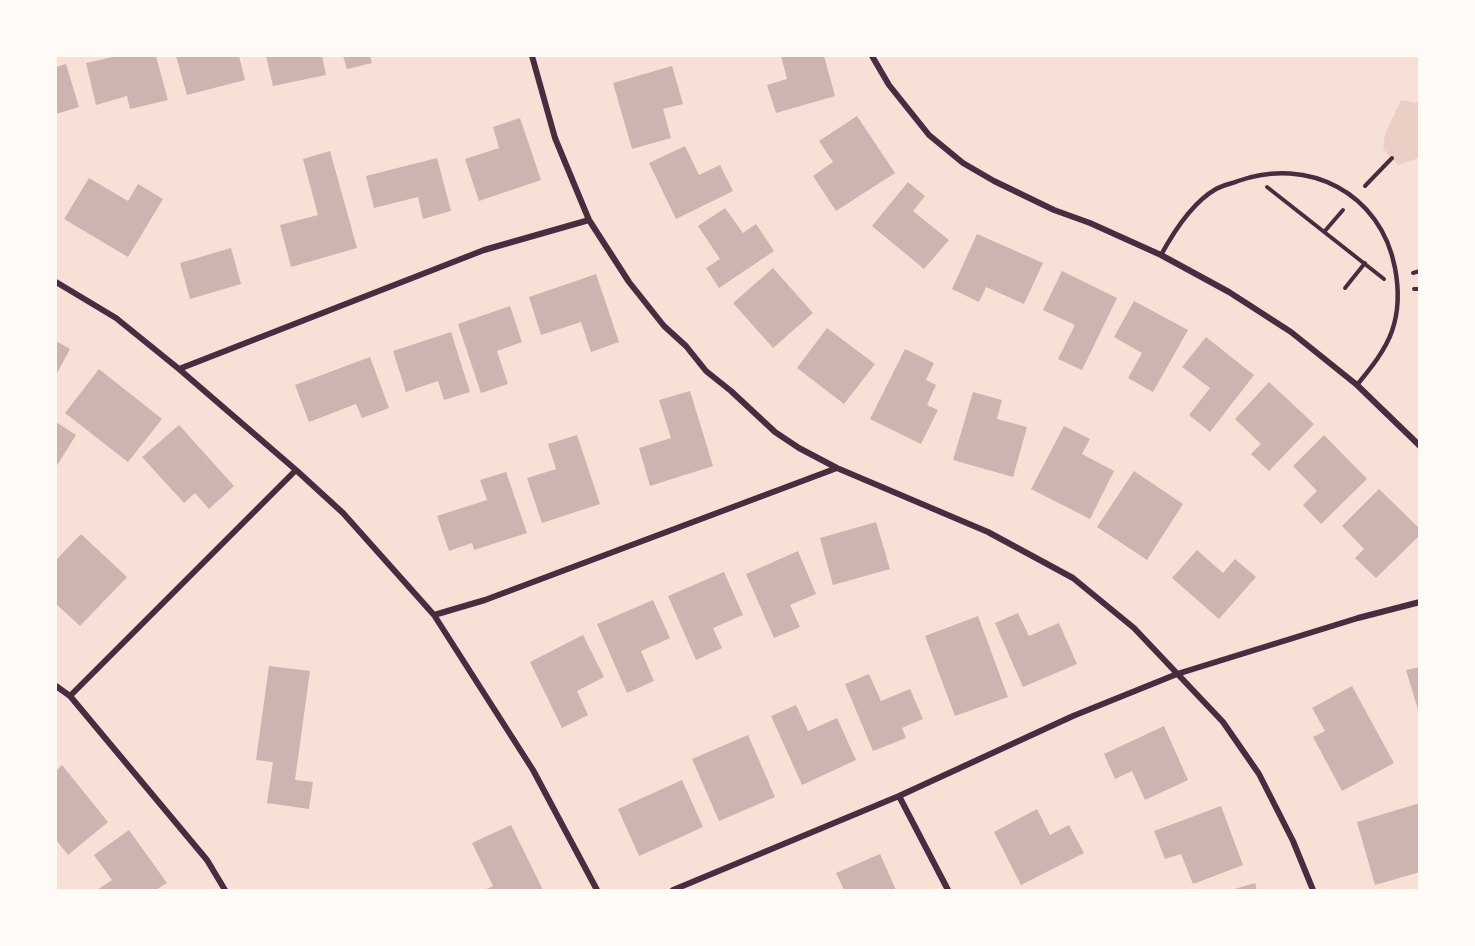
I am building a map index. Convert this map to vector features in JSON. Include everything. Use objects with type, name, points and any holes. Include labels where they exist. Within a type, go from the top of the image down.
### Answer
[{"type":"street","points":[[532,56],[555,138],[589,220],[629,282],[664,326],[686,346],[706,371],[775,432],[799,448],[837,468],[988,532],[1073,578],[1134,628],[1223,722],[1259,774],[1293,841],[1312,891]]},
{"type":"street","points":[[872,56],[889,85],[929,135],[963,163],[1054,210],[1090,223],[1161,255],[1229,292],[1291,332],[1357,385],[1419,447]]},
{"type":"street","points":[[179,369],[484,250],[589,220]]},
{"type":"street","points":[[56,282],[116,318],[179,369],[344,513],[434,615],[533,770],[597,891]]},
{"type":"street","points":[[434,615],[484,600],[837,468]]},
{"type":"street","points":[[70,696],[296,470]]},
{"type":"street","points":[[674,891],[899,796],[1073,716],[1177,674],[1358,618],[1419,602]]},
{"type":"street","points":[[56,686],[70,696],[207,860],[225,891]]},
{"type":"street","points":[[899,796],[948,891]]},
{"type":"lane","points":[[1161,255],[1185,216],[1215,189],[1253,176],[1278,172],[1299,173],[1320,179],[1341,189],[1360,203],[1376,222],[1391,249],[1398,293],[1391,333],[1374,365],[1357,385]]},
{"type":"path","points":[[1365,186],[1392,158]]},
{"type":"path","points":[[1253,176],[1387,281]]},
{"type":"path","points":[[1323,232],[1343,210]]},
{"type":"path","points":[[1345,288],[1365,263]]},
{"type":"path","points":[[1413,273],[1419,271]]},
{"type":"shaded area","points":[[1401,100],[1419,103],[1419,158],[1398,165],[1383,149],[1385,134]]},
{"type":"building","points":[[117,56],[156,56],[168,100],[130,109],[127,96],[96,105],[86,63]]},
{"type":"building","points":[[176,56],[239,56],[245,80],[187,95]]},
{"type":"building","points":[[266,56],[322,56],[326,75],[273,86]]},
{"type":"building","points":[[343,56],[370,56],[372,63],[347,69]]},
{"type":"building","points":[[781,56],[824,56],[835,96],[776,113],[767,85],[787,79]]},
{"type":"building","points":[[66,64],[79,107],[56,114],[56,67]]},
{"type":"building","points":[[672,66],[683,104],[663,109],[671,138],[632,149],[613,83]]},
{"type":"building","points":[[857,116],[895,173],[836,211],[813,176],[833,162],[819,141]]},
{"type":"building","points":[[520,118],[541,180],[479,201],[465,159],[499,148],[493,127]]},
{"type":"building","points":[[685,146],[699,175],[720,165],[733,191],[676,219],[649,163]]},
{"type":"building","points":[[330,151],[357,248],[291,267],[280,225],[318,215],[303,159]]},
{"type":"building","points":[[437,158],[451,211],[423,219],[418,197],[374,208],[366,176]]},
{"type":"building","points":[[89,178],[128,201],[138,184],[163,199],[128,257],[64,219]]},
{"type":"building","points":[[908,182],[925,196],[913,211],[949,240],[924,269],[872,226]]},
{"type":"building","points":[[725,208],[743,233],[756,224],[774,251],[719,288],[706,268],[720,259],[698,226]]},
{"type":"building","points":[[977,234],[1043,263],[1024,304],[986,287],[979,302],[952,289]]},
{"type":"building","points":[[231,248],[241,284],[190,299],[180,263]]},
{"type":"building","points":[[773,268],[813,313],[773,348],[733,303]]},
{"type":"building","points":[[1062,271],[1117,298],[1082,370],[1058,359],[1075,325],[1043,310]]},
{"type":"building","points":[[596,274],[619,342],[591,352],[581,322],[541,335],[529,297]]},
{"type":"building","points":[[1134,301],[1188,330],[1153,392],[1128,378],[1142,353],[1114,337]]},
{"type":"building","points":[[510,306],[522,342],[497,351],[508,384],[481,393],[458,324]]},
{"type":"building","points":[[827,328],[875,364],[844,404],[797,368]]},
{"type":"building","points":[[451,332],[470,392],[444,400],[438,381],[406,392],[393,351]]},
{"type":"building","points":[[1206,337],[1254,375],[1210,432],[1189,415],[1210,388],[1182,367]]},
{"type":"building","points":[[56,341],[70,349],[56,375]]},
{"type":"building","points":[[905,349],[934,363],[926,380],[936,385],[927,405],[938,410],[921,444],[870,419]]},
{"type":"building","points":[[370,357],[389,408],[362,418],[356,404],[309,422],[295,385]]},
{"type":"building","points":[[99,369],[162,419],[128,462],[65,413]]},
{"type":"building","points":[[1269,382],[1314,424],[1269,471],[1251,454],[1261,444],[1235,419]]},
{"type":"building","points":[[690,391],[713,466],[650,486],[639,448],[671,438],[659,400]]},
{"type":"building","points":[[973,392],[1002,400],[997,419],[1027,427],[1013,477],[953,460]]},
{"type":"building","points":[[56,422],[76,435],[56,467]]},
{"type":"building","points":[[179,425],[234,486],[209,509],[195,493],[184,503],[142,457]]},
{"type":"building","points":[[1064,426],[1090,439],[1082,454],[1114,471],[1090,519],[1031,489]]},
{"type":"building","points":[[577,435],[600,504],[542,523],[527,478],[556,469],[548,444]]},
{"type":"building","points":[[1324,435],[1367,479],[1321,524],[1303,505],[1317,491],[1293,466]]},
{"type":"building","points":[[1134,471],[1183,504],[1147,560],[1097,527]]},
{"type":"building","points":[[506,472],[527,533],[474,550],[472,543],[449,551],[437,516],[487,500],[480,480]]},
{"type":"building","points":[[1379,489],[1420,529],[1420,535],[1376,578],[1355,558],[1364,549],[1342,526]]},
{"type":"building","points":[[876,522],[890,569],[833,585],[820,538]]},
{"type":"building","points":[[81,534],[127,577],[80,626],[56,604],[56,560]]},
{"type":"building","points":[[1197,550],[1223,573],[1235,559],[1256,577],[1219,619],[1172,578]]},
{"type":"building","points":[[798,551],[816,594],[790,605],[800,627],[774,638],[746,574]]},
{"type":"building","points":[[724,572],[743,615],[713,628],[722,648],[696,660],[668,596]]},
{"type":"building","points":[[653,600],[670,638],[641,651],[654,681],[627,693],[597,624]]},
{"type":"building","points":[[1018,613],[1029,636],[1059,623],[1077,664],[1023,687],[995,623]]},
{"type":"building","points":[[978,616],[1008,697],[955,716],[925,636]]},
{"type":"building","points":[[583,635],[604,677],[577,691],[588,715],[562,728],[530,662]]},
{"type":"building","points":[[269,666],[310,671],[295,780],[313,782],[309,809],[267,803],[273,762],[256,760]]},
{"type":"building","points":[[1420,667],[1420,713],[1419,713],[1406,670]]},
{"type":"building","points":[[869,674],[881,701],[910,689],[923,719],[902,728],[906,738],[873,751],[845,684]]},
{"type":"building","points":[[1352,686],[1394,763],[1342,791],[1313,737],[1325,731],[1312,708]]},
{"type":"building","points":[[796,705],[808,731],[837,718],[856,760],[802,785],[771,716]]},
{"type":"building","points":[[1164,726],[1188,780],[1145,800],[1132,771],[1115,779],[1104,754]]},
{"type":"building","points":[[748,735],[775,797],[719,821],[692,759]]},
{"type":"building","points":[[62,765],[108,822],[68,855],[56,840],[56,771]]},
{"type":"building","points":[[682,780],[703,827],[639,856],[618,809]]},
{"type":"building","points":[[1420,803],[1420,872],[1375,885],[1357,822]]},
{"type":"building","points":[[1221,806],[1243,865],[1193,884],[1181,854],[1165,859],[1154,831]]},
{"type":"building","points":[[1037,809],[1050,835],[1069,825],[1084,853],[1021,885],[994,832]]},
{"type":"building","points":[[511,825],[543,890],[484,890],[493,886],[472,843]]},
{"type":"building","points":[[129,830],[167,883],[156,890],[97,890],[112,880],[94,855]]},
{"type":"building","points":[[880,854],[896,890],[844,890],[836,873]]},
{"type":"building","points":[[1255,883],[1257,890],[1231,890]]}]
